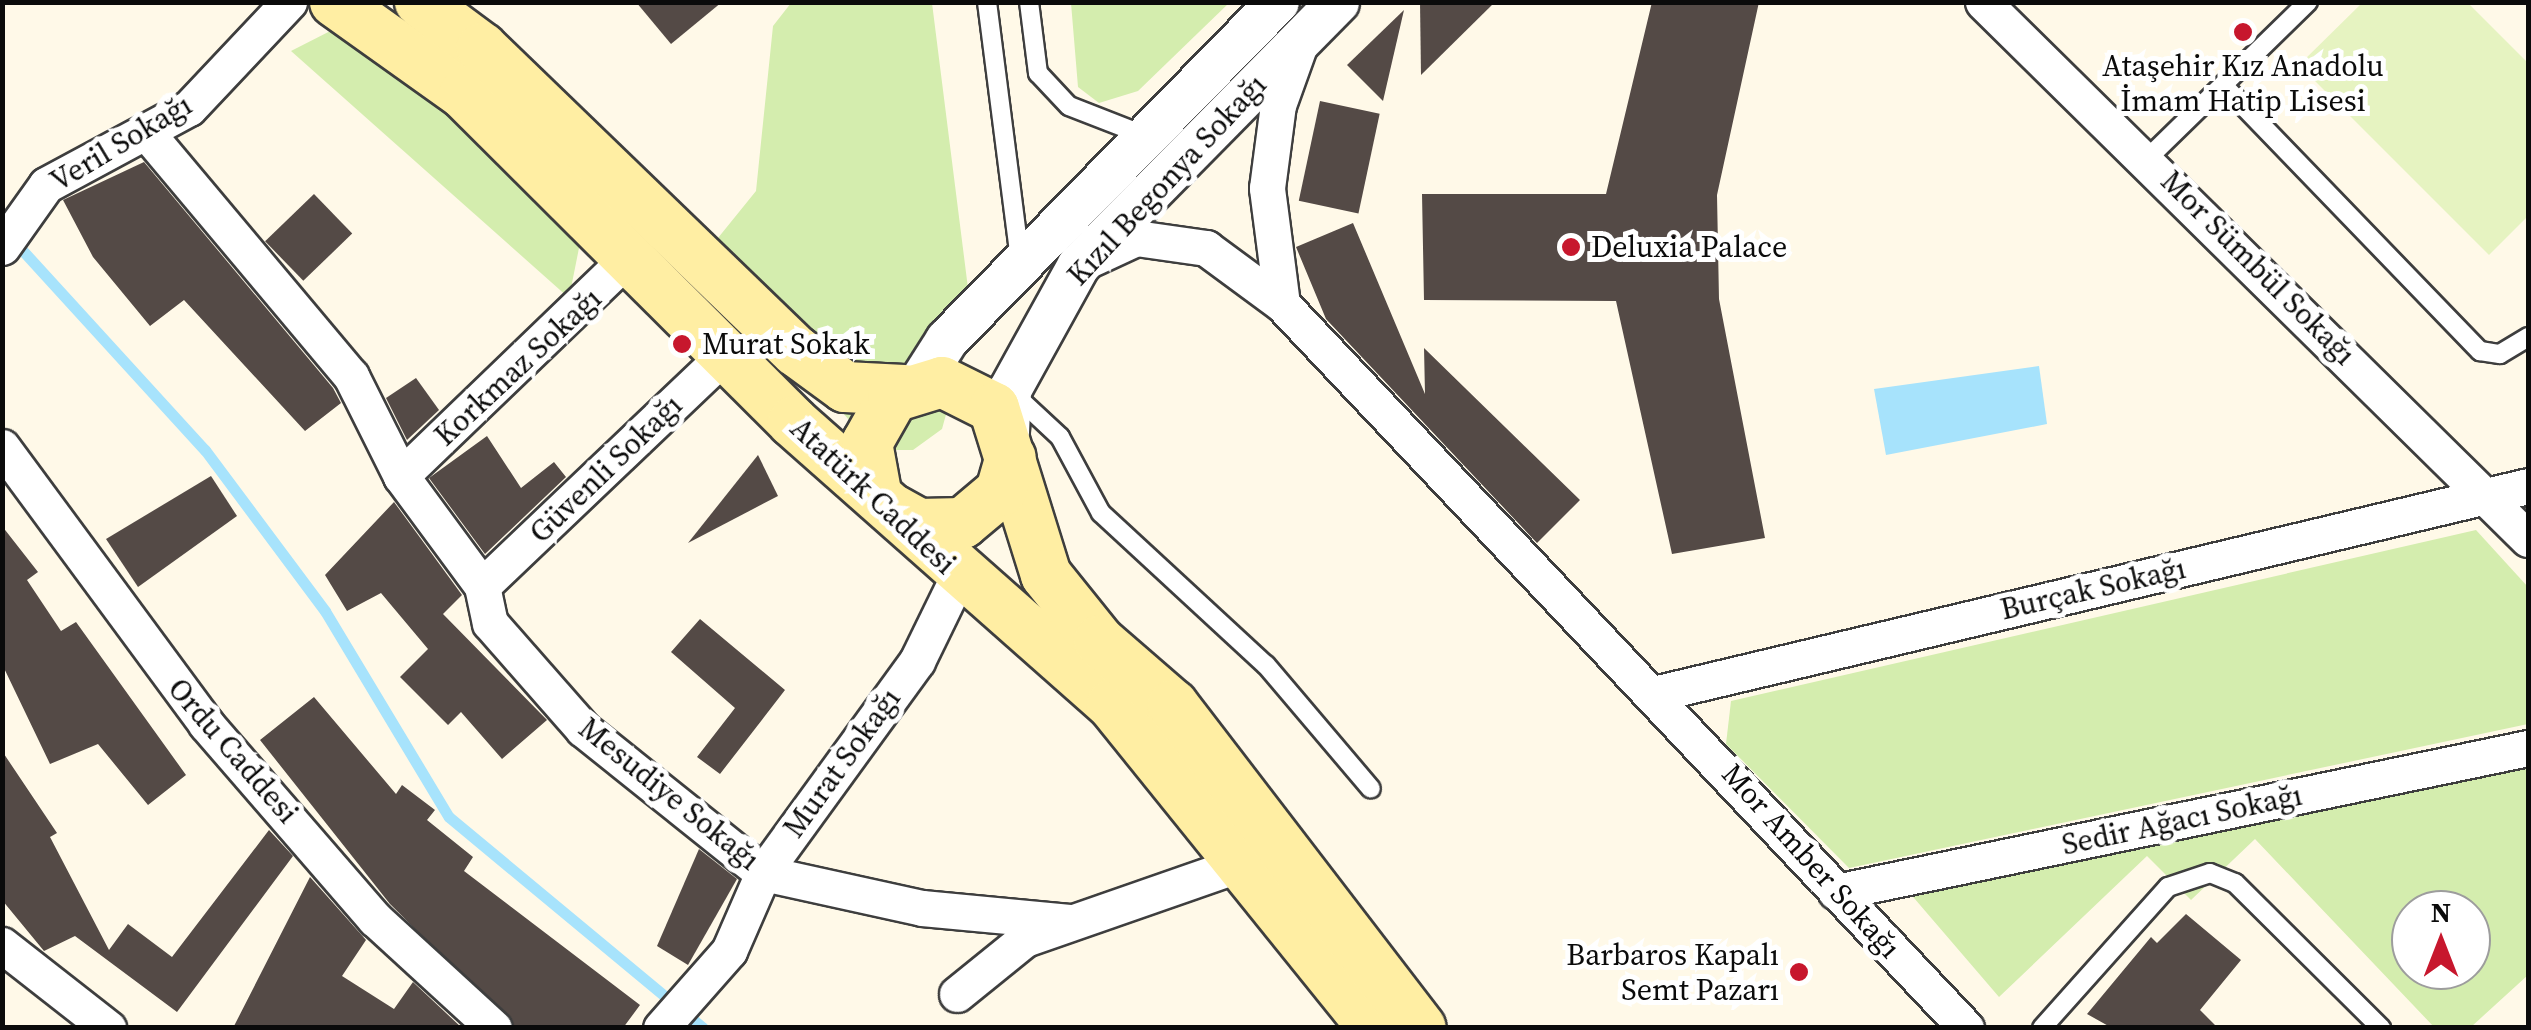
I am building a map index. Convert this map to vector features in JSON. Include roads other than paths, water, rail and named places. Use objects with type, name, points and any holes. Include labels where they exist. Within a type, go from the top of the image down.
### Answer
[{"type":"main road","name":"Atatürk Caddesi","points":[[335,2],[464,94],[632,254],[793,422],[882,499],[958,576],[1112,704],[1246,862],[1373,1028]]},
{"type":"main road","name":"Atatürk Caddesi","points":[[420,2],[477,25],[796,351],[845,387],[912,387]]},
{"type":"main road","points":[[464,94],[477,25]]},
{"type":"main road","points":[[1010,426],[1001,492],[963,522],[919,524],[882,499],[867,442],[883,407],[912,387],[982,396],[1010,426],[1046,575],[1099,641],[1172,705],[1422,1028]]},
{"type":"street","name":"Veril Sokağı","points":[[2,247],[46,184],[189,108],[288,2]]},
{"type":"street","name":"Kızıl Begonya Sokağı","points":[[912,387],[947,340],[1278,2]]},
{"type":"street","name":"Kızıl Begonya Sokağı","points":[[1010,426],[1079,265],[1338,2]]},
{"type":"street","name":"Mor Sümbül Sokağı","points":[[1982,2],[2147,159],[2528,539]]},
{"type":"street","points":[[1282,304],[1267,188],[1278,105],[1302,38]]},
{"type":"street","name":"Mesudiye Sokağı","points":[[146,132],[351,376],[401,476],[482,586],[490,623],[583,729],[763,873],[922,908],[1070,922]]},
{"type":"street","name":"Mor Amber Sokağı","points":[[1079,265],[1136,238],[1206,248],[1282,304],[1658,693],[1836,892],[1966,1028]]},
{"type":"street","name":"Korkmaz Sokağı","points":[[401,476],[632,254]]},
{"type":"street","name":"Güvenli Sokağı","points":[[482,586],[729,351]]},
{"type":"street","name":"Ordu Caddesi","points":[[2,448],[206,724],[375,919],[494,1028]]},
{"type":"street","name":"Burçak Sokağı","points":[[1658,693],[2528,486]]},
{"type":"street","name":"Murat Sokağı","points":[[650,1026],[729,951],[763,873],[917,661],[958,576]]},
{"type":"street","name":"Sedir Ağacı Sokağı","points":[[1836,892],[2528,748]]},
{"type":"street","name":"Mesudiye Sokağı","points":[[957,994],[1025,940],[1246,862]]},
{"type":"street","points":[[2,945],[108,1028]]},
{"type":"lane","points":[[987,2],[1021,265]]},
{"type":"lane","points":[[1029,2],[1038,73],[1070,106],[1146,136]]},
{"type":"lane","points":[[2147,159],[2308,2]]},
{"type":"lane","points":[[2223,86],[2480,351],[2500,354],[2528,338]]},
{"type":"lane","points":[[1010,426],[1060,437],[1101,513],[1266,665],[1371,790]]},
{"type":"lane","points":[[2042,1028],[2168,887],[2210,873],[2235,884],[2381,1028]]},
{"type":"water","points":[[2039,366],[2047,424],[1886,455],[1874,389]]},
{"type":"waterway","points":[[13,240],[205,450],[325,611],[449,817],[703,1028]]},
{"type":"place","name":"Ataşehir Kız Anadolu İmam Hatip Lisesi","points":[[2243,32]]},
{"type":"place","name":"Deluxia Palace","points":[[1571,247]]},
{"type":"place","name":"Murat Sokak","points":[[682,344]]},
{"type":"place","name":"Barbaros Kapalı Semt Pazarı","points":[[1799,972]]}]
